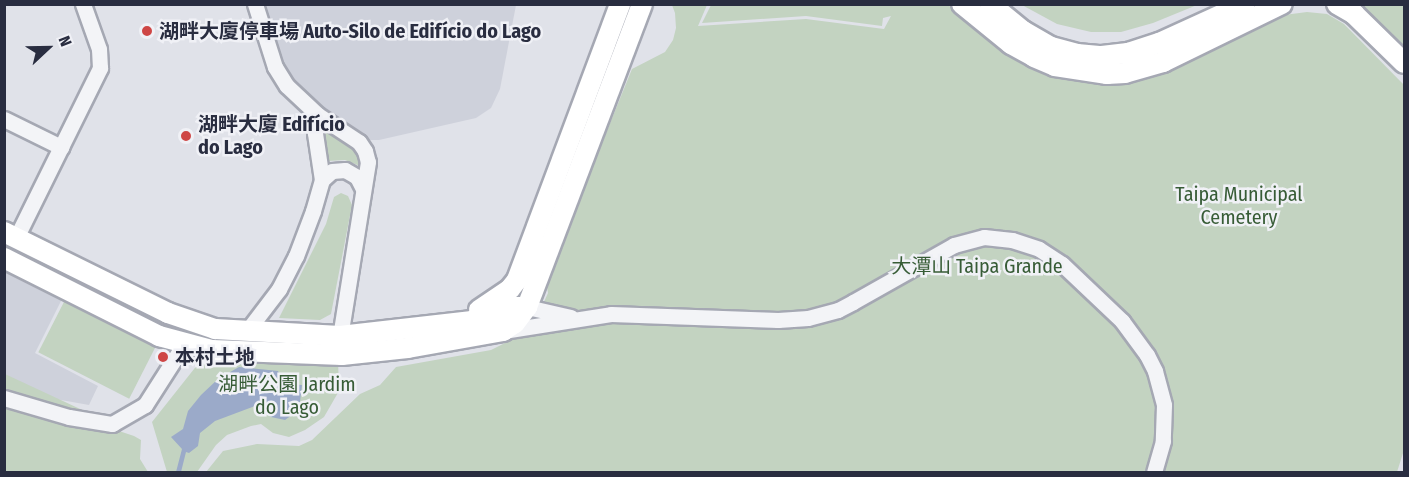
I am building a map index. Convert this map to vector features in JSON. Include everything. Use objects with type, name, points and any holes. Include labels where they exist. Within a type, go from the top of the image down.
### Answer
[{"type":"main road","points":[[461,320],[490,305],[510,289],[517,280],[620,4]]},
{"type":"main road","points":[[4,258],[159,336],[212,350],[342,355],[408,348],[503,331],[515,323],[527,307],[642,4]]},
{"type":"main road","points":[[962,4],[1011,44],[1034,57],[1065,68],[1107,74],[1125,73],[1163,62],[1282,4]]},
{"type":"main road","points":[[990,4],[1023,31],[1051,46],[1077,54],[1102,56],[1128,53],[1159,43],[1245,4]]},
{"type":"main road","points":[[1337,4],[1354,14],[1404,63]]},
{"type":"main road","points":[[10,235],[168,313],[215,329],[340,336],[461,320],[472,321],[515,307],[527,307]]},
{"type":"main road","points":[[10,235],[12,250],[18,259],[55,278],[68,291]]},
{"type":"main road","points":[[304,354],[323,348],[340,336]]},
{"type":"street","points":[[10,235],[60,147],[100,68],[99,49],[83,4]]},
{"type":"street","points":[[255,4],[275,67],[287,86],[318,115],[359,142],[368,162],[340,336]]},
{"type":"street","points":[[247,331],[274,299],[288,273],[313,211],[322,180],[315,133],[318,115]]},
{"type":"street","points":[[4,119],[60,147]]},
{"type":"street","points":[[322,180],[332,171],[345,170],[357,177],[363,189]]},
{"type":"street","points":[[503,331],[611,314],[778,320],[808,318],[838,310],[954,245],[984,237],[1012,240],[1039,249],[1062,264],[1122,321],[1146,355],[1155,371],[1164,405],[1163,441],[1154,472]]},
{"type":"street","points":[[527,307],[577,318]]},
{"type":"street","points":[[4,398],[69,417],[112,424],[145,405],[184,344]]},
{"type":"shaded area","points":[[261,5],[516,5],[500,89],[491,108],[476,118],[379,140],[364,140],[320,109],[292,79],[272,42]]},
{"type":"shaded area","points":[[4,264],[64,295],[35,353],[98,386],[89,405],[5,390]]},
{"type":"green space","name":"大潭山 Taipa Grande","points":[[672,5],[707,5],[698,26],[806,19],[884,29],[891,16],[883,18],[882,26],[806,16],[702,23],[711,5],[948,5],[1010,51],[1048,72],[1109,84],[1152,75],[1284,15],[1307,12],[1327,14],[1344,24],[1404,85],[1404,450],[1397,472],[206,472],[223,451],[257,444],[299,446],[312,440],[360,394],[380,385],[396,367],[491,350],[531,330],[548,293],[546,281],[632,69],[665,52],[673,40],[676,28]]},
{"type":"green space","points":[[1022,5],[1197,5],[1153,23],[1121,32],[1091,32],[1057,24]]},
{"type":"green space","points":[[1353,5],[1404,5],[1403,47]]},
{"type":"green space","points":[[325,132],[335,133],[349,140],[358,152],[360,166],[345,160],[328,161],[322,135]]},
{"type":"green space","points":[[341,193],[348,196],[352,205],[331,314],[320,320],[279,318],[326,224],[334,197]]},
{"type":"green space","points":[[66,298],[157,344],[129,399],[38,352]]},
{"type":"green space","name":"湖畔公園 Jardim do Lago","points":[[242,357],[338,359],[339,391],[324,417],[305,430],[289,437],[273,433],[261,424],[251,426],[227,435],[216,445],[197,472],[167,472],[152,422],[198,364]]},
{"type":"green space","points":[[5,374],[93,415],[113,429],[141,440],[140,459],[148,472],[5,472]]},
{"type":"water","points":[[239,367],[278,371],[284,384],[302,385],[299,410],[285,420],[271,417],[255,406],[215,421],[200,433],[198,446],[189,453],[186,452],[181,472],[176,472],[182,449],[171,437],[183,429],[188,411],[201,395],[218,379]]},
{"type":"place","name":"湖畔大廈停車場 Auto-Silo de Edifício do Lago","points":[[147,31]]},
{"type":"place","name":"湖畔大廈 Edifício do Lago","points":[[186,136]]},
{"type":"place","name":"本村土地","points":[[163,357]]},
{"type":"park label","name":"Taipa Municipal Cemetery","points":[[1239,206]]}]
